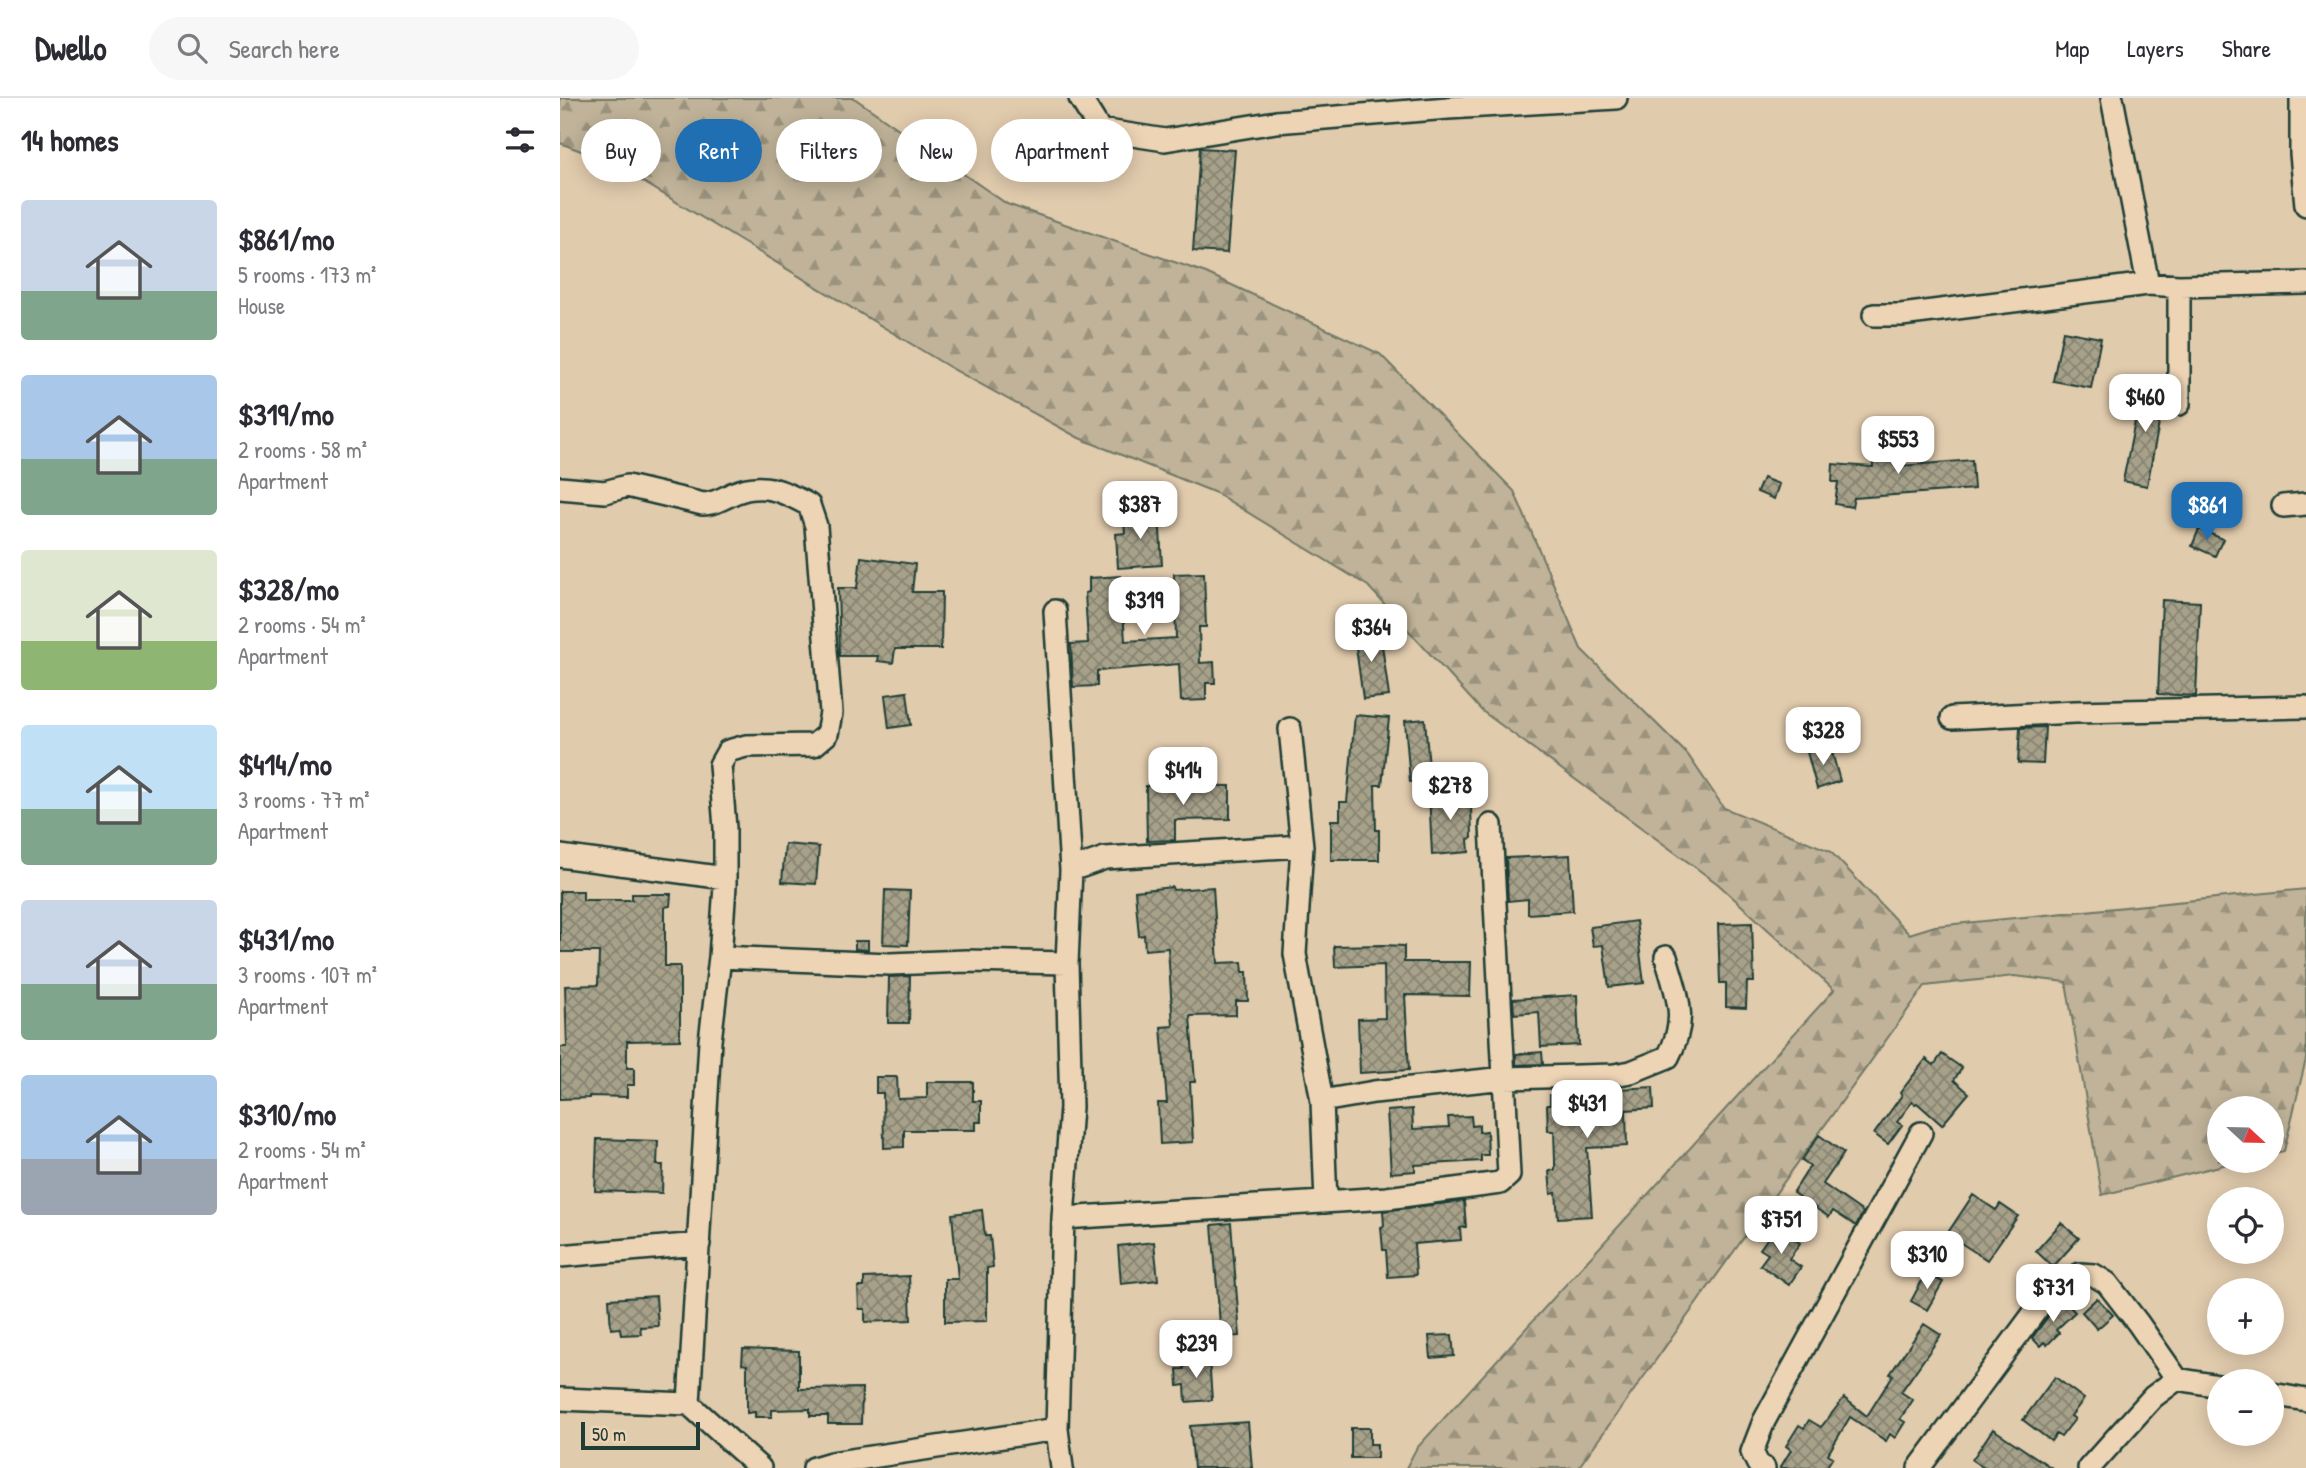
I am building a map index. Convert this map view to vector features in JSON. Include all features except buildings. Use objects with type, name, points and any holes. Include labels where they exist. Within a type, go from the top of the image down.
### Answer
[{"type":"street","points":[[1080,98],[1100,130],[1164,140],[1276,122],[1616,98]]},
{"type":"street","points":[[2112,98],[2148,284]]},
{"type":"street","points":[[2301,98],[2301,154],[2306,205]]},
{"type":"street","points":[[1874,314],[1901,315],[2148,284],[2179,286],[2306,283]]},
{"type":"street","points":[[2179,286],[2179,404]]},
{"type":"street","points":[[560,488],[605,492],[627,486],[703,505],[758,486],[791,496],[809,505],[816,526],[831,713],[827,734],[814,745],[746,746],[728,751],[720,765],[725,828],[725,878],[720,957],[710,1041],[689,1404]]},
{"type":"street","points":[[2283,506],[2306,504]]},
{"type":"street","points":[[1055,611],[1071,870],[1068,963],[1071,1107],[1063,1218],[1057,1429],[1062,1468]]},
{"type":"street","points":[[1952,718],[2075,712],[2306,707]]},
{"type":"street","points":[[1290,729],[1302,846],[1295,954],[1322,1101],[1326,1202]]},
{"type":"street","points":[[1063,1218],[1387,1198],[1500,1183],[1509,1175],[1491,825]]},
{"type":"street","points":[[1071,870],[1105,858],[1302,846]]},
{"type":"street","points":[[560,856],[725,878]]},
{"type":"street","points":[[720,957],[890,964],[965,961],[1068,963]]},
{"type":"street","points":[[1322,1101],[1374,1092],[1506,1078],[1614,1075],[1631,1072],[1668,1057],[1676,1042],[1681,1012],[1666,957]]},
{"type":"street","points":[[1763,1468],[1752,1452],[1764,1421],[1921,1133]]},
{"type":"street","points":[[560,1256],[699,1244]]},
{"type":"street","points":[[1919,1468],[2040,1305],[2062,1285],[2080,1274],[2094,1275],[2106,1283],[2177,1379],[2207,1384]]},
{"type":"street","points":[[2089,1468],[2154,1397],[2177,1379]]},
{"type":"street","points":[[2284,1396],[2306,1400]]},
{"type":"street","points":[[560,1399],[689,1404],[760,1468]]},
{"type":"street","points":[[814,1468],[831,1463],[1057,1429]]},
{"type":"green space","points":[[560,98],[854,98],[896,127],[896,182],[975,182],[1007,204],[1206,273],[1380,354],[1514,491],[1581,649],[1688,755],[1724,808],[1830,851],[1909,934],[1935,926],[2306,889],[2306,1059],[2284,1151],[2284,1096],[2207,1096],[2207,1169],[2102,1195],[2066,982],[2014,976],[1925,986],[1578,1468],[1406,1468],[1416,1449],[1834,990],[1718,884],[1482,711],[1368,586],[1216,493],[1079,438],[951,368],[643,182],[661,182],[661,119],[581,119],[581,151],[560,143]]}]
